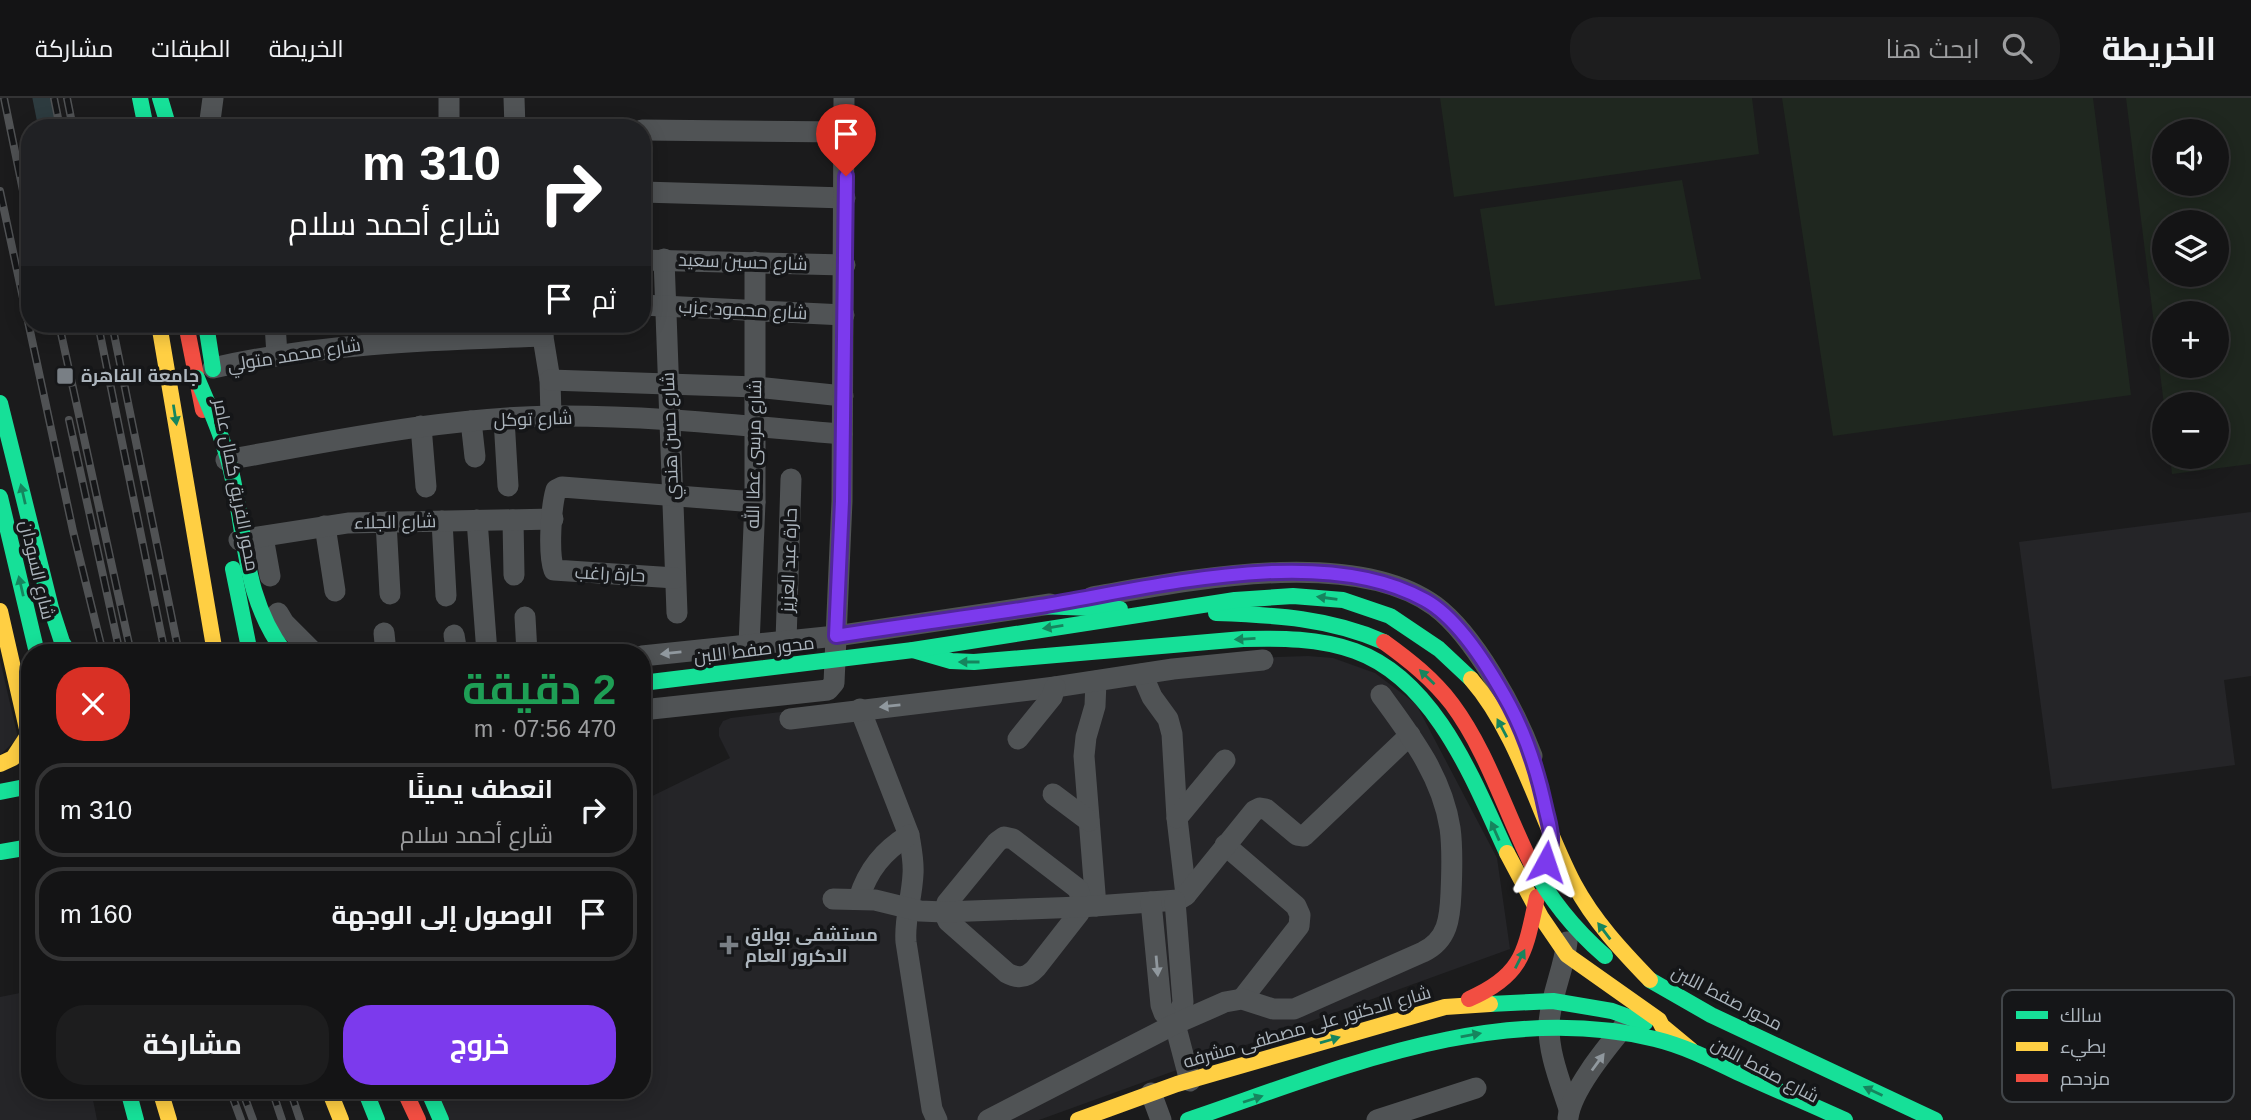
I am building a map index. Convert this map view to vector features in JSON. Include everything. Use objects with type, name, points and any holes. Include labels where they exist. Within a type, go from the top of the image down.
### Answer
[{"type":"main road","points":[[140,98],[144,119]]},
{"type":"main road","points":[[160,98],[166,119]]},
{"type":"main road","points":[[161,333],[213,644]]},
{"type":"main road","name":"محور الفريق كمال عامر","points":[[189,333],[204,373],[220,466],[244,536],[250,644]]},
{"type":"main road","points":[[206,333],[204,373],[229,464],[257,606],[267,629],[278,644]]},
{"type":"main road","points":[[0,403],[51,608],[63,644]]},
{"type":"main road","name":"شارع السودان","points":[[0,497],[35,644]]},
{"type":"main road","points":[[244,536],[260,644]]},
{"type":"main road","name":"محور صفط اللبن","points":[[651,681],[913,650],[1160,610],[1284,595],[1361,603],[1423,636],[1462,667],[1488,700],[1572,880],[1605,934],[1650,981],[1711,1015],[1935,1120]]},
{"type":"main road","points":[[1037,606],[1300,617],[1358,629],[1384,642],[1415,665],[1460,716],[1488,769],[1527,859],[1572,926],[1591,946],[1616,964],[1650,981]]},
{"type":"main road","points":[[0,611],[21,703]]},
{"type":"main road","points":[[913,650],[951,661],[974,662],[1243,639],[1287,638],[1325,642],[1360,652],[1388,668],[1412,688],[1435,716],[1455,746],[1510,863],[1566,953]]},
{"type":"main road","points":[[0,764],[13,758],[21,748]]},
{"type":"main road","points":[[0,792],[21,788]]},
{"type":"main road","points":[[1445,1007],[1498,987],[1510,976],[1524,953],[1552,840]]},
{"type":"main road","points":[[0,852],[21,848]]},
{"type":"main road","name":"شارع صفط اللبن","points":[[1566,953],[1659,1020],[1662,1026],[1709,1065],[1817,1120]]},
{"type":"main road","name":"شارع صفط اللبن","points":[[1553,1001],[1612,1011],[1656,1027],[1662,1026]]},
{"type":"main road","name":"شارع الدكتور على مصطفى مشرفه","points":[[1078,1120],[1183,1082],[1445,1007],[1553,1001]]},
{"type":"main road","points":[[1189,1120],[1421,1046],[1470,1035],[1552,1026],[1608,1029],[1673,1044],[1845,1120]]},
{"type":"main road","points":[[130,1099],[136,1120]]},
{"type":"main road","points":[[163,1099],[169,1120]]},
{"type":"main road","points":[[333,1099],[341,1120]]},
{"type":"main road","points":[[350,1099],[358,1120]]},
{"type":"main road","points":[[369,1099],[377,1120]]},
{"type":"main road","points":[[408,1099],[418,1120]]},
{"type":"main road","points":[[432,1099],[441,1120]]},
{"type":"street","points":[[210,119],[213,98]]},
{"type":"street","points":[[449,98],[449,119]]},
{"type":"street","points":[[514,98],[515,119]]},
{"type":"street","points":[[651,709],[831,688],[834,683],[842,501],[846,132],[844,98]]},
{"type":"street","points":[[651,130],[846,132]]},
{"type":"street","points":[[651,192],[845,198]]},
{"type":"street","name":"شارع حسن هندي","points":[[664,259],[677,613]]},
{"type":"street","name":"شارع حسين سعيد","points":[[651,260],[845,265]]},
{"type":"street","name":"شارع مرسى عطا الله","points":[[749,645],[755,502],[755,262]]},
{"type":"street","name":"شارع محمود عزب","points":[[651,305],[844,315]]},
{"type":"street","points":[[276,333],[277,355]]},
{"type":"street","name":"شارع محمد متولي","points":[[204,373],[384,333]]},
{"type":"street","points":[[542,333],[550,380],[551,416]]},
{"type":"street","points":[[550,380],[755,387],[843,396]]},
{"type":"street","name":"شارع توكل","points":[[220,466],[421,426],[551,416],[669,420],[842,434]]},
{"type":"street","points":[[504,419],[508,486]]},
{"type":"street","points":[[471,421],[475,457]]},
{"type":"street","points":[[421,426],[426,487]]},
{"type":"street","name":"حارة عبد العزيز","points":[[786,642],[791,479]]},
{"type":"street","points":[[553,519],[555,493],[559,488],[755,502]]},
{"type":"street","name":"شارع الجلاء","points":[[244,536],[348,523],[553,519]]},
{"type":"street","name":"حارة راغب","points":[[553,519],[554,570],[675,578]]},
{"type":"street","points":[[477,520],[486,644]]},
{"type":"street","points":[[513,520],[514,575]]},
{"type":"street","points":[[386,522],[390,594]]},
{"type":"street","points":[[442,522],[446,596]]},
{"type":"street","points":[[325,526],[335,591]]},
{"type":"street","points":[[244,536],[270,576]]},
{"type":"street","points":[[244,536],[271,602],[284,623],[305,644]]},
{"type":"street","points":[[651,655],[836,636],[1161,585],[1258,573],[1340,574],[1387,584],[1424,599],[1458,627],[1499,686],[1521,727],[1537,767],[1566,908],[1566,953],[1549,1021],[1550,1045],[1569,1115]]},
{"type":"street","points":[[525,617],[526,644]]},
{"type":"street","points":[[790,719],[1263,660]]},
{"type":"street","points":[[1142,674],[1152,697],[1171,726],[1183,1002],[1175,1024],[1189,1120]]},
{"type":"street","points":[[1089,907],[1073,885],[1013,839],[1004,837],[947,903],[944,912],[948,921],[1007,973],[1022,977],[1036,968],[1089,907],[1089,821],[1084,756],[1086,737],[1095,706],[1096,681]]},
{"type":"street","points":[[1018,739],[1052,697],[1055,687]]},
{"type":"street","points":[[988,1120],[1175,1024],[1225,1002],[1242,999],[1273,1009],[1294,1009],[1423,952],[1441,939],[1450,914],[1452,855],[1445,804],[1436,779],[1410,735],[1381,695]]},
{"type":"street","points":[[860,709],[909,835],[914,872],[907,908],[906,942],[932,1109],[937,1120]]},
{"type":"street","points":[[833,899],[859,898],[944,912],[1089,907],[1180,898],[1254,811],[1266,809],[1297,835],[1306,835],[1410,735]]},
{"type":"street","points":[[1177,818],[1225,760]]},
{"type":"street","points":[[1053,794],[1089,821]]},
{"type":"street","points":[[859,898],[864,883],[877,862],[894,844],[909,835]]},
{"type":"street","points":[[1225,845],[1296,906],[1300,915],[1299,926],[1242,999]]},
{"type":"street","points":[[1152,902],[1161,1005],[1164,1013],[1175,1024]]},
{"type":"street","points":[[1569,1115],[1588,1076],[1632,1017]]},
{"type":"street","points":[[1377,1120],[1476,1088]]},
{"type":"street","points":[[1151,1093],[1161,1120]]},
{"type":"shaded area","points":[[1440,98],[1752,98],[1759,154],[1454,197]]},
{"type":"shaded area","points":[[1782,98],[2093,98],[2131,395],[1833,436]]},
{"type":"shaded area","points":[[2126,98],[2251,98],[2251,464],[2229,467],[2229,392],[2162,392],[2161,378],[2229,378],[2229,301],[2152,301],[2152,308]]},
{"type":"shaded area","points":[[1682,180],[1701,279],[1495,306],[1480,209]]},
{"type":"shaded area","points":[[2171,469],[2212,469],[2172,474]]},
{"type":"shaded area","points":[[2251,512],[2251,676],[2224,680],[2235,765],[2052,789],[2019,542]]},
{"type":"shaded area","points":[[1308,656],[1333,658],[1375,673],[1416,704],[1497,858],[1510,949],[1039,1120],[449,1120],[440,1099],[651,1099],[651,797],[730,758],[719,736],[723,721],[1225,659]]},
{"type":"shaded area","points":[[0,660],[18,738],[0,755]]},
{"type":"shaded area","points":[[21,993],[21,1099],[93,1099],[97,1120],[0,1120],[0,997]]},
{"type":"waterway","points":[[42,98],[46,119]]},
{"type":"railway","points":[[4,98],[21,181]]},
{"type":"railway","points":[[54,98],[58,119]]},
{"type":"railway","points":[[67,98],[71,119]]},
{"type":"railway","points":[[0,191],[21,289]]},
{"type":"railway","points":[[30,333],[73,531],[101,644]]},
{"type":"railway","points":[[61,333],[129,644]]},
{"type":"railway","points":[[100,333],[163,644]]},
{"type":"railway","points":[[114,333],[177,644]]},
{"type":"railway","points":[[69,420],[118,644]]},
{"type":"railway","points":[[233,1099],[241,1120]]},
{"type":"railway","points":[[245,1099],[253,1120]]},
{"type":"railway","points":[[275,1099],[282,1120]]},
{"type":"railway","points":[[293,1099],[300,1120]]},
{"type":"traffic: fast","points":[[140,98],[144,119]]},
{"type":"traffic: fast","points":[[160,98],[166,119]]},
{"type":"traffic: fast","points":[[207,333],[213,369]]},
{"type":"traffic: fast","points":[[197,378],[218,428],[230,467],[254,591],[279,644]]},
{"type":"traffic: fast","points":[[0,403],[51,608],[63,644]]},
{"type":"traffic: fast","points":[[0,497],[35,644]]},
{"type":"traffic: fast","points":[[233,569],[248,644]]},
{"type":"traffic: fast","points":[[651,682],[913,650],[1235,600],[1293,596],[1343,600],[1390,616],[1439,649],[1471,679]]},
{"type":"traffic: fast","points":[[1037,606],[1120,609]]},
{"type":"traffic: fast","points":[[1216,613],[1302,619],[1343,628],[1384,642]]},
{"type":"traffic: fast","points":[[913,650],[951,661],[974,662],[1243,639],[1313,641],[1355,651],[1383,665],[1408,685],[1430,709],[1466,766],[1507,853]]},
{"type":"traffic: fast","points":[[0,792],[21,788]]},
{"type":"traffic: fast","points":[[0,852],[21,848]]},
{"type":"traffic: fast","points":[[1531,863],[1563,913],[1605,956]]},
{"type":"traffic: fast","points":[[1650,980],[1711,1015],[1935,1120]]},
{"type":"traffic: fast","points":[[1490,1004],[1553,1001],[1612,1011],[1645,1023]]},
{"type":"traffic: fast","points":[[1188,1120],[1359,1062],[1417,1046],[1476,1034],[1536,1028],[1595,1029],[1666,1042],[1845,1120]]},
{"type":"traffic: fast","points":[[130,1099],[136,1120]]},
{"type":"traffic: fast","points":[[369,1099],[377,1120]]},
{"type":"traffic: fast","points":[[432,1099],[441,1120]]},
{"type":"traffic: slow","points":[[161,333],[213,644]]},
{"type":"traffic: slow","points":[[0,611],[21,703]]},
{"type":"traffic: slow","points":[[1471,679],[1503,725],[1582,898],[1609,935],[1650,980]]},
{"type":"traffic: slow","points":[[0,764],[13,758],[21,746]]},
{"type":"traffic: slow","points":[[1507,853],[1541,917],[1567,955],[1659,1020],[1662,1026],[1691,1050]]},
{"type":"traffic: slow","points":[[1078,1120],[1177,1084],[1445,1007],[1490,1004]]},
{"type":"traffic: slow","points":[[163,1099],[169,1120]]},
{"type":"traffic: slow","points":[[333,1099],[341,1120]]},
{"type":"traffic: jam","points":[[188,333],[203,410]]},
{"type":"traffic: jam","points":[[1384,642],[1429,678],[1464,722],[1486,761],[1531,863]]},
{"type":"traffic: jam","points":[[1469,999],[1501,981],[1512,970],[1525,947],[1537,897]]},
{"type":"traffic: jam","points":[[408,1099],[418,1120]]},
{"type":"place","name":"جامعة القاهرة","points":[[65,376]]},
{"type":"place","name":"مستشفى بولاق الدكرور العام","points":[[729,945]]},
{"type":"route","points":[[846,176],[842,501],[836,636],[1161,585],[1258,573],[1340,574],[1387,584],[1437,607],[1458,627],[1499,686],[1521,727],[1537,767],[1552,840],[1546,862]]}]
